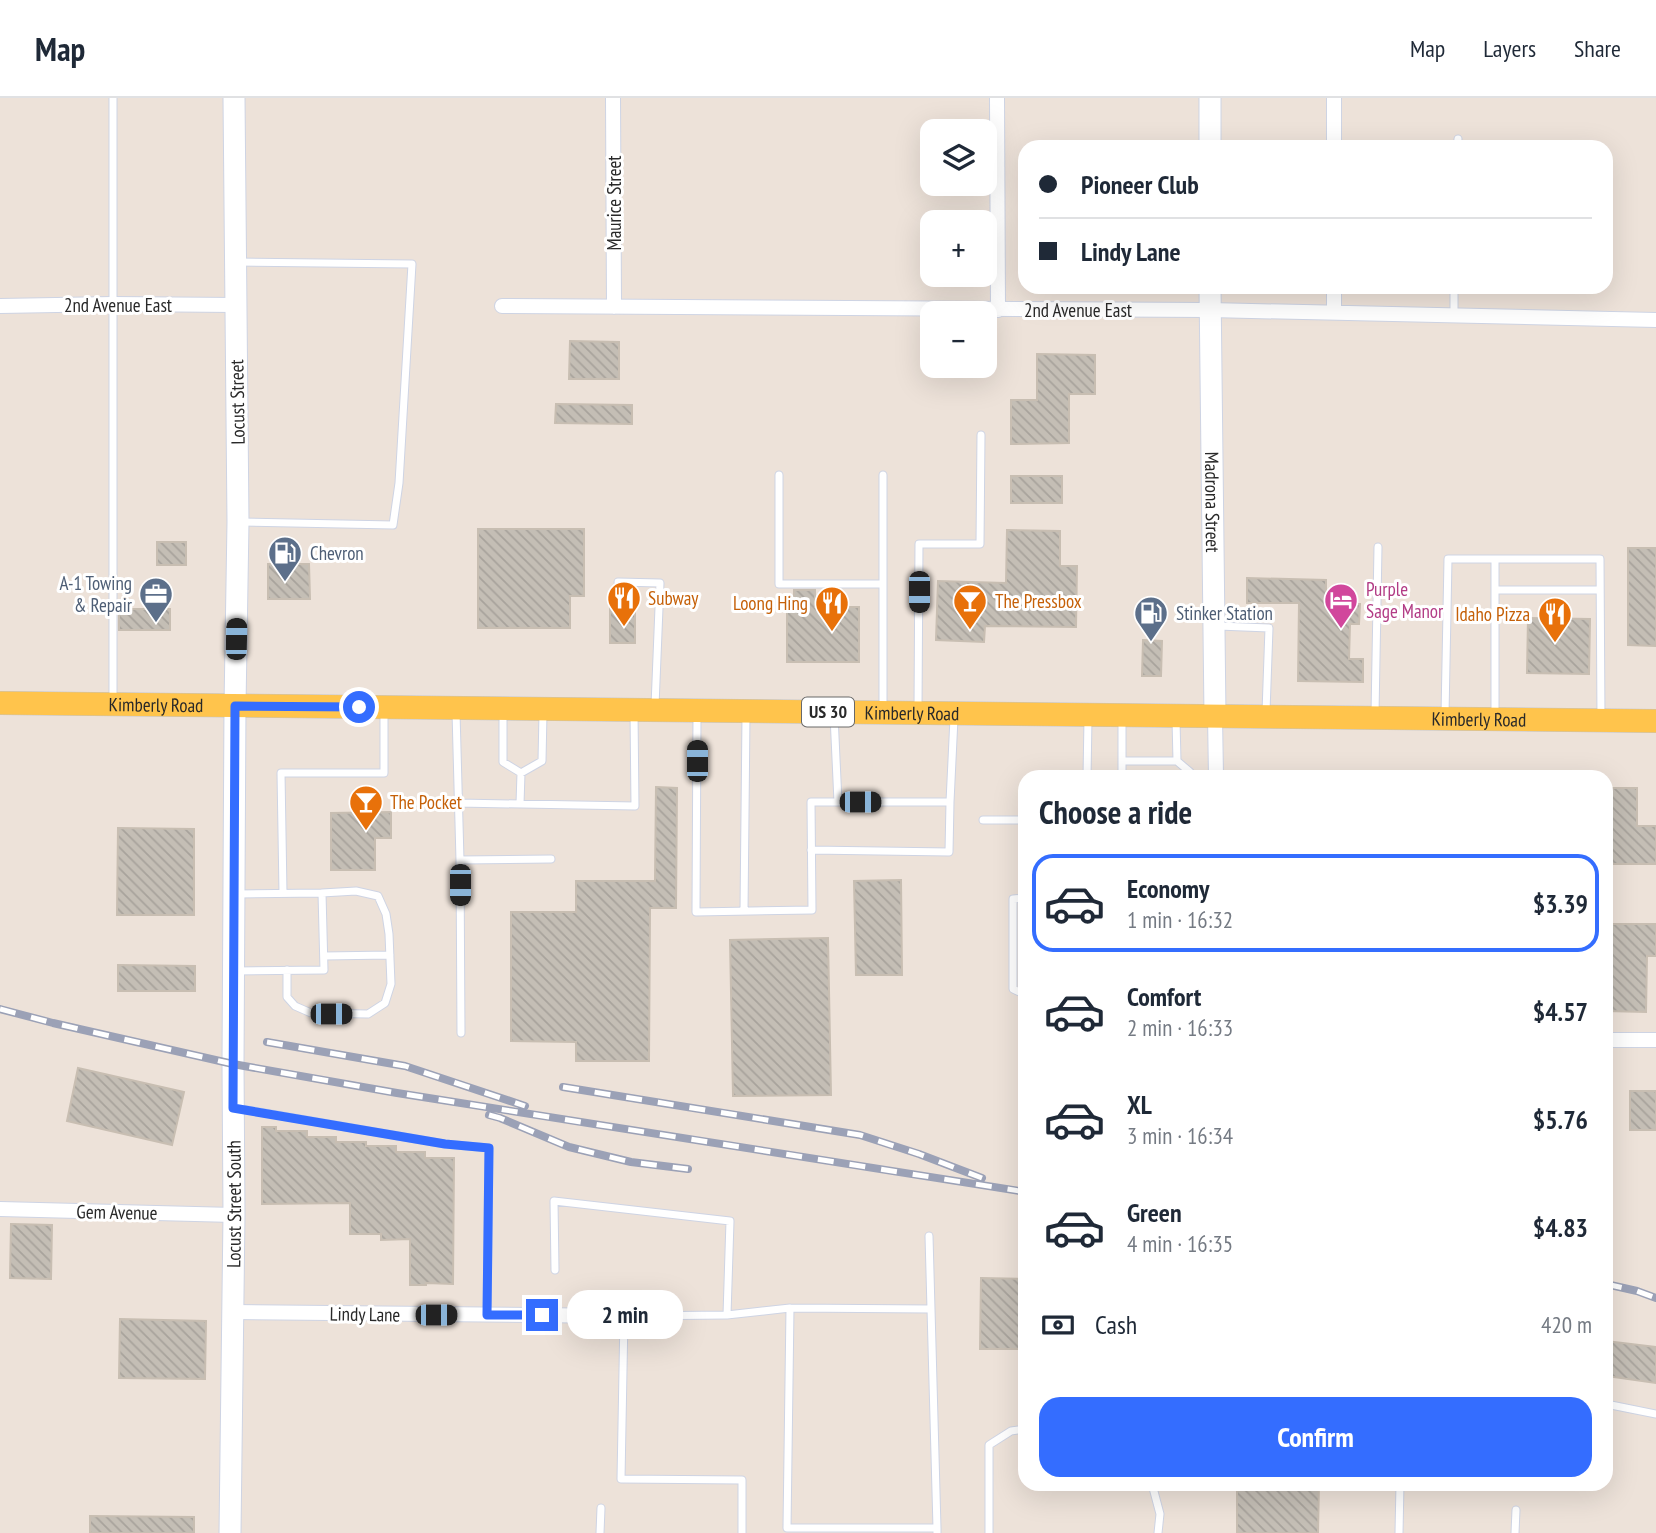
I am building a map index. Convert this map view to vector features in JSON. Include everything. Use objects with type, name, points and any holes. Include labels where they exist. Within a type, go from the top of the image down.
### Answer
[{"type":"main road","name":"Kimberly Road","points":[[0,703],[1656,721]]},
{"type":"street","name":"Locust Street","points":[[234,98],[238,522],[235,706]]},
{"type":"street","name":"Maurice Street","points":[[613,98],[614,307]]},
{"type":"street","points":[[997,98],[998,310]]},
{"type":"street","points":[[1210,98],[1210,140]]},
{"type":"street","points":[[1334,98],[1334,140]]},
{"type":"street","name":"Madrona Street","points":[[1210,294],[1215,716]]},
{"type":"street","points":[[1334,294],[1334,312]]},
{"type":"street","name":"2nd Avenue East","points":[[0,306],[236,305]]},
{"type":"street","name":"2nd Avenue East","points":[[502,306],[1210,310],[1656,320]]},
{"type":"street","name":"Locust Street South","points":[[230,1533],[235,706]]},
{"type":"street","points":[[1215,716],[1216,770]]},
{"type":"street","points":[[1613,1040],[1656,1041]]},
{"type":"street","name":"Gem Avenue","points":[[0,1209],[234,1214]]},
{"type":"street","name":"Lindy Lane","points":[[232,1312],[624,1316]]},
{"type":"lane","points":[[113,98],[113,704]]},
{"type":"lane","points":[[236,262],[412,264],[399,483],[393,525],[238,522]]},
{"type":"lane","points":[[1454,294],[1454,315]]},
{"type":"lane","points":[[918,713],[919,544],[980,544],[981,435]]},
{"type":"lane","points":[[779,475],[779,584],[883,584]]},
{"type":"lane","points":[[883,475],[883,713]]},
{"type":"lane","points":[[1375,718],[1378,547]]},
{"type":"lane","points":[[1445,719],[1448,559],[1600,559],[1601,720]]},
{"type":"lane","points":[[1495,559],[1495,719]]},
{"type":"lane","points":[[458,803],[635,806],[660,583],[618,582]]},
{"type":"lane","points":[[1495,590],[1600,590]]},
{"type":"lane","points":[[1214,626],[1269,628],[1265,717]]},
{"type":"lane","points":[[283,894],[281,773],[383,773],[383,708]]},
{"type":"lane","points":[[456,708],[461,1033]]},
{"type":"lane","points":[[503,709],[503,762],[521,773]]},
{"type":"lane","points":[[521,773],[542,761],[543,709]]},
{"type":"lane","points":[[697,711],[696,912],[811,910],[811,802],[950,802]]},
{"type":"lane","points":[[744,911],[746,712]]},
{"type":"lane","points":[[834,712],[838,802]]},
{"type":"lane","points":[[811,850],[950,852],[954,714]]},
{"type":"lane","points":[[1087,770],[1088,715]]},
{"type":"lane","points":[[1122,715],[1122,770]]},
{"type":"lane","points":[[1176,716],[1177,761]]},
{"type":"lane","points":[[1122,761],[1177,761],[1188,770]]},
{"type":"lane","points":[[520,804],[521,773]]},
{"type":"lane","points":[[983,820],[1018,820]]},
{"type":"lane","points":[[460,860],[551,859]]},
{"type":"lane","points":[[234,895],[356,891],[378,896],[386,914],[390,934],[391,984],[385,1003],[368,1014],[310,1013],[295,1006],[287,997],[287,970]]},
{"type":"lane","points":[[233,971],[324,970],[322,893]]},
{"type":"lane","points":[[1018,899],[1013,899],[1013,989],[1018,991]]},
{"type":"lane","points":[[324,956],[390,955]]},
{"type":"lane","points":[[233,1108],[445,1144],[489,1148],[487,1315]]},
{"type":"lane","points":[[555,1270],[554,1201],[730,1220],[727,1315]]},
{"type":"lane","points":[[790,1308],[787,1528],[937,1530],[929,1236]]},
{"type":"lane","points":[[742,1533],[741,1480],[621,1479],[624,1316],[727,1315],[790,1308],[931,1309]]},
{"type":"lane","points":[[1613,1405],[1656,1414]]},
{"type":"lane","points":[[989,1533],[989,1445],[1011,1431],[1018,1430]]},
{"type":"lane","points":[[1154,1491],[1160,1514],[1158,1533]]},
{"type":"lane","points":[[1399,1533],[1400,1491]]},
{"type":"lane","points":[[600,1533],[601,1508]]},
{"type":"lane","points":[[1515,1533],[1516,1510]]},
{"type":"building","points":[[570,341],[619,342],[619,379],[569,379]]},
{"type":"building","points":[[1037,354],[1095,355],[1095,394],[1069,394],[1069,443],[1011,444],[1011,400],[1037,400]]},
{"type":"building","points":[[556,404],[632,405],[632,424],[555,423]]},
{"type":"building","points":[[1011,476],[1062,476],[1062,503],[1011,503]]},
{"type":"building","points":[[478,529],[584,529],[584,596],[570,596],[570,628],[478,628]]},
{"type":"building","points":[[1007,530],[1060,531],[1060,566],[1077,566],[1076,627],[985,626],[984,642],[936,640],[938,581],[1006,583]]},
{"type":"building","points":[[157,542],[186,542],[186,565],[157,565]]},
{"type":"building","points":[[1628,548],[1656,548],[1656,646],[1628,645]]},
{"type":"building","points":[[268,564],[309,564],[310,599],[268,599]]},
{"type":"building","points":[[1247,578],[1326,580],[1326,604],[1360,604],[1359,624],[1350,624],[1349,659],[1363,659],[1363,682],[1298,681],[1299,603],[1247,603]]},
{"type":"building","points":[[794,590],[815,590],[815,607],[859,607],[859,662],[787,662],[787,607],[794,607]]},
{"type":"building","points":[[610,608],[635,608],[635,643],[610,643]]},
{"type":"building","points":[[119,609],[170,609],[170,630],[119,630]]},
{"type":"building","points":[[1528,618],[1590,619],[1589,674],[1527,673]]},
{"type":"building","points":[[1143,640],[1162,641],[1161,676],[1142,676]]},
{"type":"building","points":[[656,787],[677,788],[676,908],[650,908],[649,1061],[576,1061],[576,1042],[511,1041],[511,912],[576,912],[576,881],[655,881]]},
{"type":"building","points":[[1613,788],[1637,788],[1637,826],[1656,826],[1656,864],[1613,864]]},
{"type":"building","points":[[391,812],[391,838],[375,838],[375,870],[331,870],[331,813]]},
{"type":"building","points":[[118,828],[194,829],[194,915],[117,915]]},
{"type":"building","points":[[901,880],[902,975],[856,975],[854,881]]},
{"type":"building","points":[[1613,924],[1656,924],[1656,956],[1647,956],[1646,1012],[1613,1011]]},
{"type":"building","points":[[828,938],[831,1095],[733,1096],[730,940]]},
{"type":"building","points":[[118,965],[195,966],[195,991],[118,991]]},
{"type":"building","points":[[78,1068],[184,1092],[172,1145],[67,1121]]},
{"type":"building","points":[[1630,1091],[1656,1091],[1656,1130],[1630,1130]]},
{"type":"building","points":[[262,1127],[276,1127],[276,1131],[307,1131],[307,1137],[336,1137],[336,1142],[396,1146],[396,1152],[425,1152],[425,1158],[454,1158],[453,1284],[410,1285],[410,1239],[381,1240],[381,1234],[350,1234],[350,1203],[262,1204]]},
{"type":"building","points":[[11,1224],[52,1225],[51,1279],[10,1278]]},
{"type":"building","points":[[981,1278],[1018,1279],[1018,1349],[980,1349]]},
{"type":"building","points":[[120,1319],[206,1321],[205,1379],[119,1378]]},
{"type":"building","points":[[1613,1342],[1656,1347],[1656,1383],[1613,1377]]},
{"type":"building","points":[[1237,1491],[1319,1491],[1318,1533],[1237,1533]]},
{"type":"building","points":[[90,1516],[194,1517],[194,1533],[90,1533]]},
{"type":"railway","points":[[0,1009],[233,1064],[397,1093],[1018,1191]]},
{"type":"railway","points":[[267,1042],[405,1066],[525,1106]]},
{"type":"railway","points":[[563,1087],[860,1135],[982,1178]]},
{"type":"railway","points":[[489,1115],[569,1147],[631,1162],[688,1169]]},
{"type":"railway","points":[[1613,1286],[1656,1298]]},
{"type":"place","name":"Chevron","points":[[285,583]]},
{"type":"place","name":"A-1 Towing & Repair","points":[[156,624]]},
{"type":"place","name":"Subway","points":[[624,628]]},
{"type":"place","name":"Purple Sage Manor","points":[[1341,630]]},
{"type":"place","name":"The Pressbox","points":[[970,631]]},
{"type":"place","name":"Loong Hing","points":[[832,633]]},
{"type":"place","name":"Stinker Station","points":[[1151,643]]},
{"type":"place","name":"Idaho Pizza","points":[[1555,644]]},
{"type":"place","name":"The Pocket","points":[[366,832]]},
{"type":"route","points":[[359,707],[235,706],[233,1108],[445,1144],[489,1148],[487,1315],[542,1315]]}]
